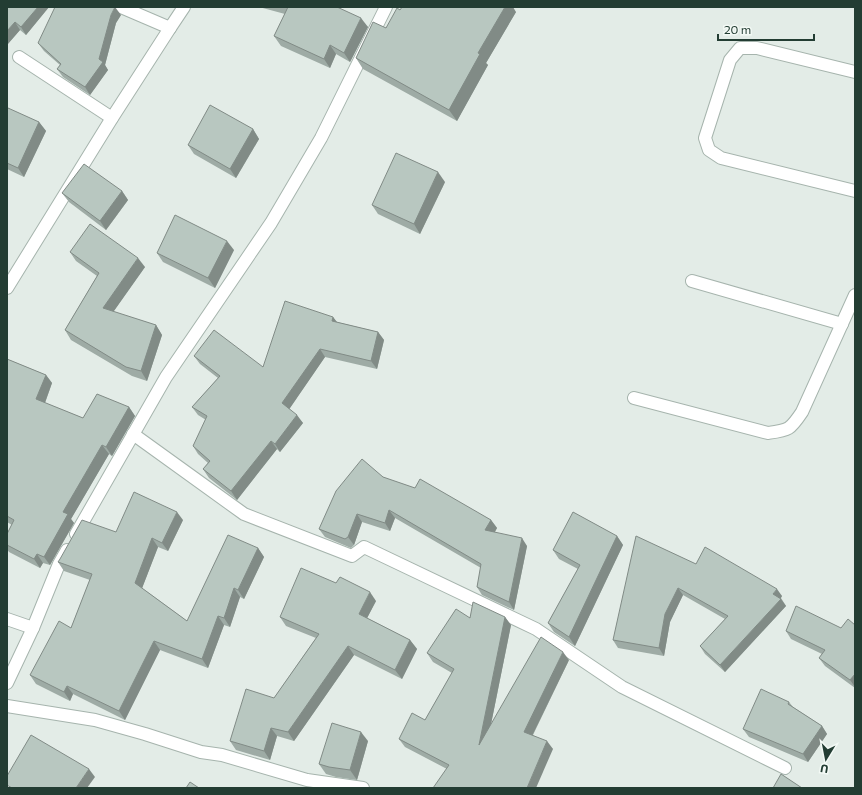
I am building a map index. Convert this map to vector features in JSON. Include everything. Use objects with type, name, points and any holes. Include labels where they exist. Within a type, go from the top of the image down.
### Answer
[{"type":"street","points":[[121,7],[170,28]]},
{"type":"street","points":[[7,288],[112,118],[184,7]]},
{"type":"street","points":[[7,683],[33,628],[59,564],[166,377],[271,223],[321,138],[386,7]]},
{"type":"street","points":[[855,72],[758,48],[740,48],[730,60],[705,138],[709,150],[721,158],[855,191]]},
{"type":"street","points":[[18,57],[112,118]]},
{"type":"street","points":[[692,282],[842,324]]},
{"type":"street","points":[[634,398],[768,433],[783,431],[793,426],[802,412],[855,296]]},
{"type":"street","points":[[133,434],[244,514],[352,556],[364,547],[536,629],[622,687],[785,768]]},
{"type":"street","points":[[7,619],[33,628]]},
{"type":"street","points":[[7,706],[95,720],[201,752],[222,755],[307,780],[363,788]]},
{"type":"building","points":[[7,7],[38,7],[21,27],[15,22],[7,31]]},
{"type":"building","points":[[55,7],[115,7],[111,15],[99,59],[103,62],[85,87],[57,69],[61,64],[38,43]]},
{"type":"building","points":[[288,7],[337,7],[361,18],[344,53],[330,45],[324,59],[274,36]]},
{"type":"building","points":[[402,7],[505,7],[478,53],[480,54],[449,110],[356,58],[373,22],[386,28],[397,8],[400,10]]},
{"type":"building","points":[[210,105],[253,129],[230,169],[188,145]]},
{"type":"building","points":[[8,108],[39,122],[18,168],[7,163]]},
{"type":"building","points":[[396,153],[438,172],[414,224],[372,205]]},
{"type":"building","points":[[84,164],[122,191],[100,221],[62,193]]},
{"type":"building","points":[[175,215],[227,241],[208,278],[157,253]]},
{"type":"building","points":[[90,224],[138,258],[103,308],[156,325],[141,371],[126,367],[65,330],[99,273],[70,252]]},
{"type":"building","points":[[285,301],[333,317],[332,321],[378,332],[371,361],[320,349],[282,403],[297,415],[275,444],[271,441],[231,491],[203,469],[210,461],[193,446],[207,416],[192,407],[220,376],[194,356],[214,330],[263,367]]},
{"type":"building","points":[[7,359],[46,375],[36,399],[83,418],[97,394],[129,407],[106,447],[102,445],[63,512],[68,514],[44,557],[37,554],[34,559],[7,545],[7,534],[14,520],[7,516]]},
{"type":"building","points":[[362,459],[383,477],[415,488],[420,479],[491,520],[485,530],[522,538],[509,602],[477,587],[481,564],[389,510],[385,523],[357,514],[348,537],[345,539],[319,529],[336,491]]},
{"type":"building","points":[[134,492],[177,512],[162,543],[152,538],[135,583],[187,621],[228,535],[258,548],[238,590],[234,588],[224,618],[218,616],[202,659],[154,641],[119,711],[67,686],[64,692],[30,675],[59,621],[71,628],[92,574],[58,562],[82,520],[116,532]]},
{"type":"building","points":[[573,512],[617,536],[569,637],[548,623],[580,565],[553,550]]},
{"type":"building","points":[[636,536],[696,564],[705,547],[777,589],[773,594],[781,599],[720,665],[700,646],[728,616],[678,588],[665,614],[659,648],[613,640]]},
{"type":"building","points":[[301,568],[336,583],[340,577],[370,592],[359,614],[410,640],[395,670],[348,646],[288,732],[271,728],[264,751],[230,741],[246,689],[274,698],[319,634],[280,617]]},
{"type":"building","points":[[473,602],[505,617],[479,745],[541,637],[563,652],[524,732],[547,741],[527,788],[433,788],[449,765],[399,739],[412,713],[425,720],[454,669],[427,653],[456,609],[470,618]]},
{"type":"building","points":[[796,606],[841,628],[848,619],[855,625],[855,674],[850,680],[819,658],[825,650],[786,631]]},
{"type":"building","points":[[761,689],[789,702],[788,704],[822,726],[803,754],[743,729]]},
{"type":"building","points":[[332,723],[361,732],[350,770],[319,764]]},
{"type":"building","points":[[31,735],[89,769],[76,788],[12,788],[7,785],[7,776]]},
{"type":"building","points":[[781,774],[802,788],[773,788]]},
{"type":"building","points":[[190,782],[199,788],[186,788]]}]
